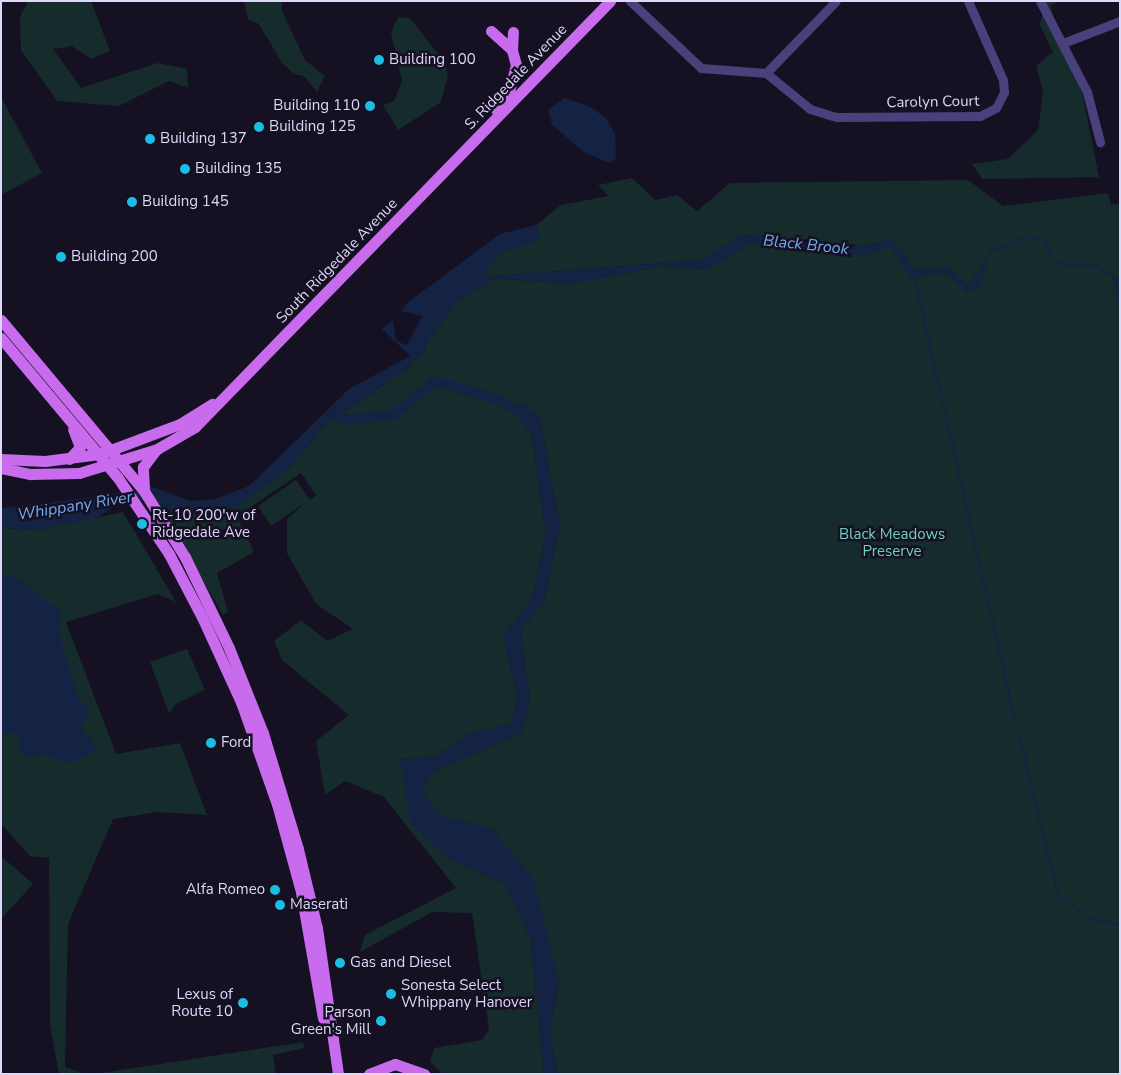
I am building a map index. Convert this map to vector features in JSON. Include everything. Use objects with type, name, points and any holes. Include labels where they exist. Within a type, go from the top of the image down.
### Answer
[{"type":"main road","name":"S. Ridgedale Avenue","points":[[466,152],[610,1]]},
{"type":"main road","points":[[491,31],[512,50]]},
{"type":"main road","points":[[466,152],[472,136],[510,92],[516,73],[512,50],[512,32]]},
{"type":"main road","name":"South Ridgedale Avenue","points":[[1,468],[54,475],[110,466],[157,449],[195,427],[466,152]]},
{"type":"main road","points":[[1,320],[122,462],[137,475],[144,491],[164,520],[225,640],[263,733],[310,899],[338,1074]]},
{"type":"main road","points":[[1,338],[110,466],[150,524],[223,661],[269,780],[301,892],[331,1074]]},
{"type":"main road","name":"South Ridgedale Avenue","points":[[1,459],[67,460],[100,454],[180,424],[230,392]]},
{"type":"main road","points":[[67,414],[80,447],[67,460]]},
{"type":"main road","points":[[137,475],[147,458],[157,449]]},
{"type":"main road","points":[[370,1074],[395,1064],[424,1074]]},
{"type":"street","points":[[630,1],[701,68],[766,73],[836,1]]},
{"type":"street","name":"Carolyn Court","points":[[766,73],[810,109],[828,116],[986,114],[1000,103],[1004,86],[968,1]]},
{"type":"street","points":[[1040,1],[1087,92],[1100,142]]},
{"type":"street","points":[[1063,43],[1120,21]]},
{"type":"green space","points":[[28,1],[91,1],[110,51],[91,59],[72,46],[53,49],[81,88],[158,63],[187,69],[188,88],[169,81],[119,106],[57,101],[21,50],[20,17]]},
{"type":"green space","points":[[244,1],[282,1],[282,11],[305,60],[325,76],[317,92],[304,76],[294,74],[282,63],[259,24],[248,19]]},
{"type":"green space","points":[[1045,1],[1061,1],[1050,6],[1083,96],[1099,177],[982,179],[972,164],[1008,159],[1038,130],[1043,90],[1036,66],[1053,52],[1040,25]]},
{"type":"green space","points":[[398,17],[410,18],[443,60],[448,75],[441,102],[398,130],[383,105],[394,101],[402,81],[391,33]]},
{"type":"green space","points":[[1,97],[42,173],[1,195]]},
{"type":"green space","name":"Black Meadows Preserve","points":[[632,178],[655,200],[677,195],[697,211],[730,183],[968,180],[1003,206],[1108,193],[1111,204],[1120,204],[1120,1074],[557,1074],[550,1030],[559,980],[493,829],[442,817],[422,792],[432,772],[521,733],[530,702],[520,630],[544,601],[560,526],[540,419],[517,413],[532,436],[546,534],[532,600],[503,636],[518,699],[511,724],[466,735],[438,756],[400,760],[449,859],[505,884],[531,940],[544,1074],[443,1074],[430,1062],[434,1048],[482,1040],[489,1029],[472,913],[432,912],[360,952],[365,935],[456,888],[384,797],[345,781],[325,795],[316,741],[349,715],[282,660],[274,641],[301,620],[327,641],[353,629],[316,604],[287,553],[287,519],[305,503],[271,526],[258,506],[296,480],[310,500],[316,495],[301,473],[237,516],[254,552],[217,573],[228,612],[223,615],[157,501],[175,517],[234,508],[289,468],[325,425],[409,367],[457,301],[496,278],[569,284],[661,266],[708,269],[749,243],[863,255],[891,246],[911,278],[944,272],[968,291],[987,260],[968,286],[948,268],[914,270],[890,239],[863,247],[743,235],[702,260],[482,277],[497,254],[539,239],[536,225],[561,205],[609,196],[598,185]]},
{"type":"green space","points":[[123,512],[176,602],[158,594],[66,622],[116,754],[180,743],[207,815],[157,812],[113,819],[68,924],[65,1067],[84,1074],[59,1074],[50,1024],[49,858],[30,856],[1,824],[1,528],[37,530]]},
{"type":"green space","points":[[187,649],[205,690],[176,704],[169,713],[150,662]]},
{"type":"green space","points":[[1,856],[33,884],[1,919]]},
{"type":"green space","points":[[303,1042],[304,1048],[273,1055],[276,1074],[95,1074]]},
{"type":"water","points":[[564,98],[591,107],[607,119],[615,134],[616,159],[609,163],[584,152],[552,125],[548,110]]},
{"type":"water","points":[[536,225],[540,239],[497,254],[482,277],[702,260],[743,235],[863,247],[890,239],[914,270],[948,268],[968,286],[988,258],[980,286],[967,291],[944,272],[911,278],[891,246],[863,255],[749,243],[709,269],[661,266],[569,284],[496,278],[457,301],[409,367],[325,425],[289,468],[234,508],[175,517],[157,501],[147,485],[191,501],[215,499],[249,486],[349,389],[410,356],[382,329],[393,320],[396,341],[407,345],[422,316],[401,311],[408,302],[500,234]]},
{"type":"water","points":[[521,402],[540,419],[560,526],[544,601],[520,630],[530,702],[521,733],[432,772],[422,792],[442,817],[493,829],[534,880],[559,980],[550,1030],[557,1074],[544,1074],[531,940],[505,884],[449,859],[411,824],[400,760],[438,756],[466,735],[511,724],[518,699],[503,636],[532,600],[546,534],[532,436],[517,413]]},
{"type":"water","points":[[112,495],[117,504],[97,518],[37,530],[1,528],[1,508]]},
{"type":"water","points":[[1,574],[20,580],[62,613],[58,631],[79,700],[88,708],[88,717],[80,726],[96,745],[92,754],[69,763],[38,753],[32,759],[21,753],[17,733],[1,734]]},
{"type":"waterway","name":"Black Brook","points":[[984,264],[992,250],[1030,236],[1045,241],[1051,256],[1062,265],[1094,264],[1120,281]]},
{"type":"waterway","name":"Black Brook","points":[[895,246],[903,250],[907,261]]},
{"type":"waterway","points":[[914,276],[1015,719]]},
{"type":"waterway","points":[[1116,280],[1120,314]]},
{"type":"waterway","name":"Black Brook","points":[[957,282],[968,291],[978,286]]},
{"type":"waterway","name":"Black Brook","points":[[412,361],[425,350],[426,342]]},
{"type":"waterway","name":"Whippany River","points":[[327,419],[333,414],[346,420],[394,415],[435,381],[500,400],[527,417]]},
{"type":"waterway","name":"Whippany River","points":[[100,500],[153,495]]},
{"type":"waterway","points":[[1020,739],[1058,894],[1090,919],[1120,925]]},
{"type":"place","name":"Building 100","points":[[379,60]]},
{"type":"place","name":"Building 110","points":[[370,106]]},
{"type":"place","name":"Building 125","points":[[259,127]]},
{"type":"place","name":"Building 137","points":[[150,139]]},
{"type":"place","name":"Building 135","points":[[185,169]]},
{"type":"place","name":"Building 145","points":[[132,202]]},
{"type":"place","name":"Building 200","points":[[61,257]]},
{"type":"place","name":"Rt-10 200'w of Ridgedale Ave","points":[[142,524]]},
{"type":"place","name":"Ford","points":[[211,743]]},
{"type":"place","name":"Alfa Romeo","points":[[275,890]]},
{"type":"place","name":"Maserati","points":[[280,905]]},
{"type":"place","name":"Gas and Diesel","points":[[340,963]]},
{"type":"place","name":"Sonesta Select Whippany Hanover","points":[[391,994]]},
{"type":"place","name":"Lexus of Route 10","points":[[243,1003]]},
{"type":"place","name":"Parson Green's Mill","points":[[381,1021]]}]
